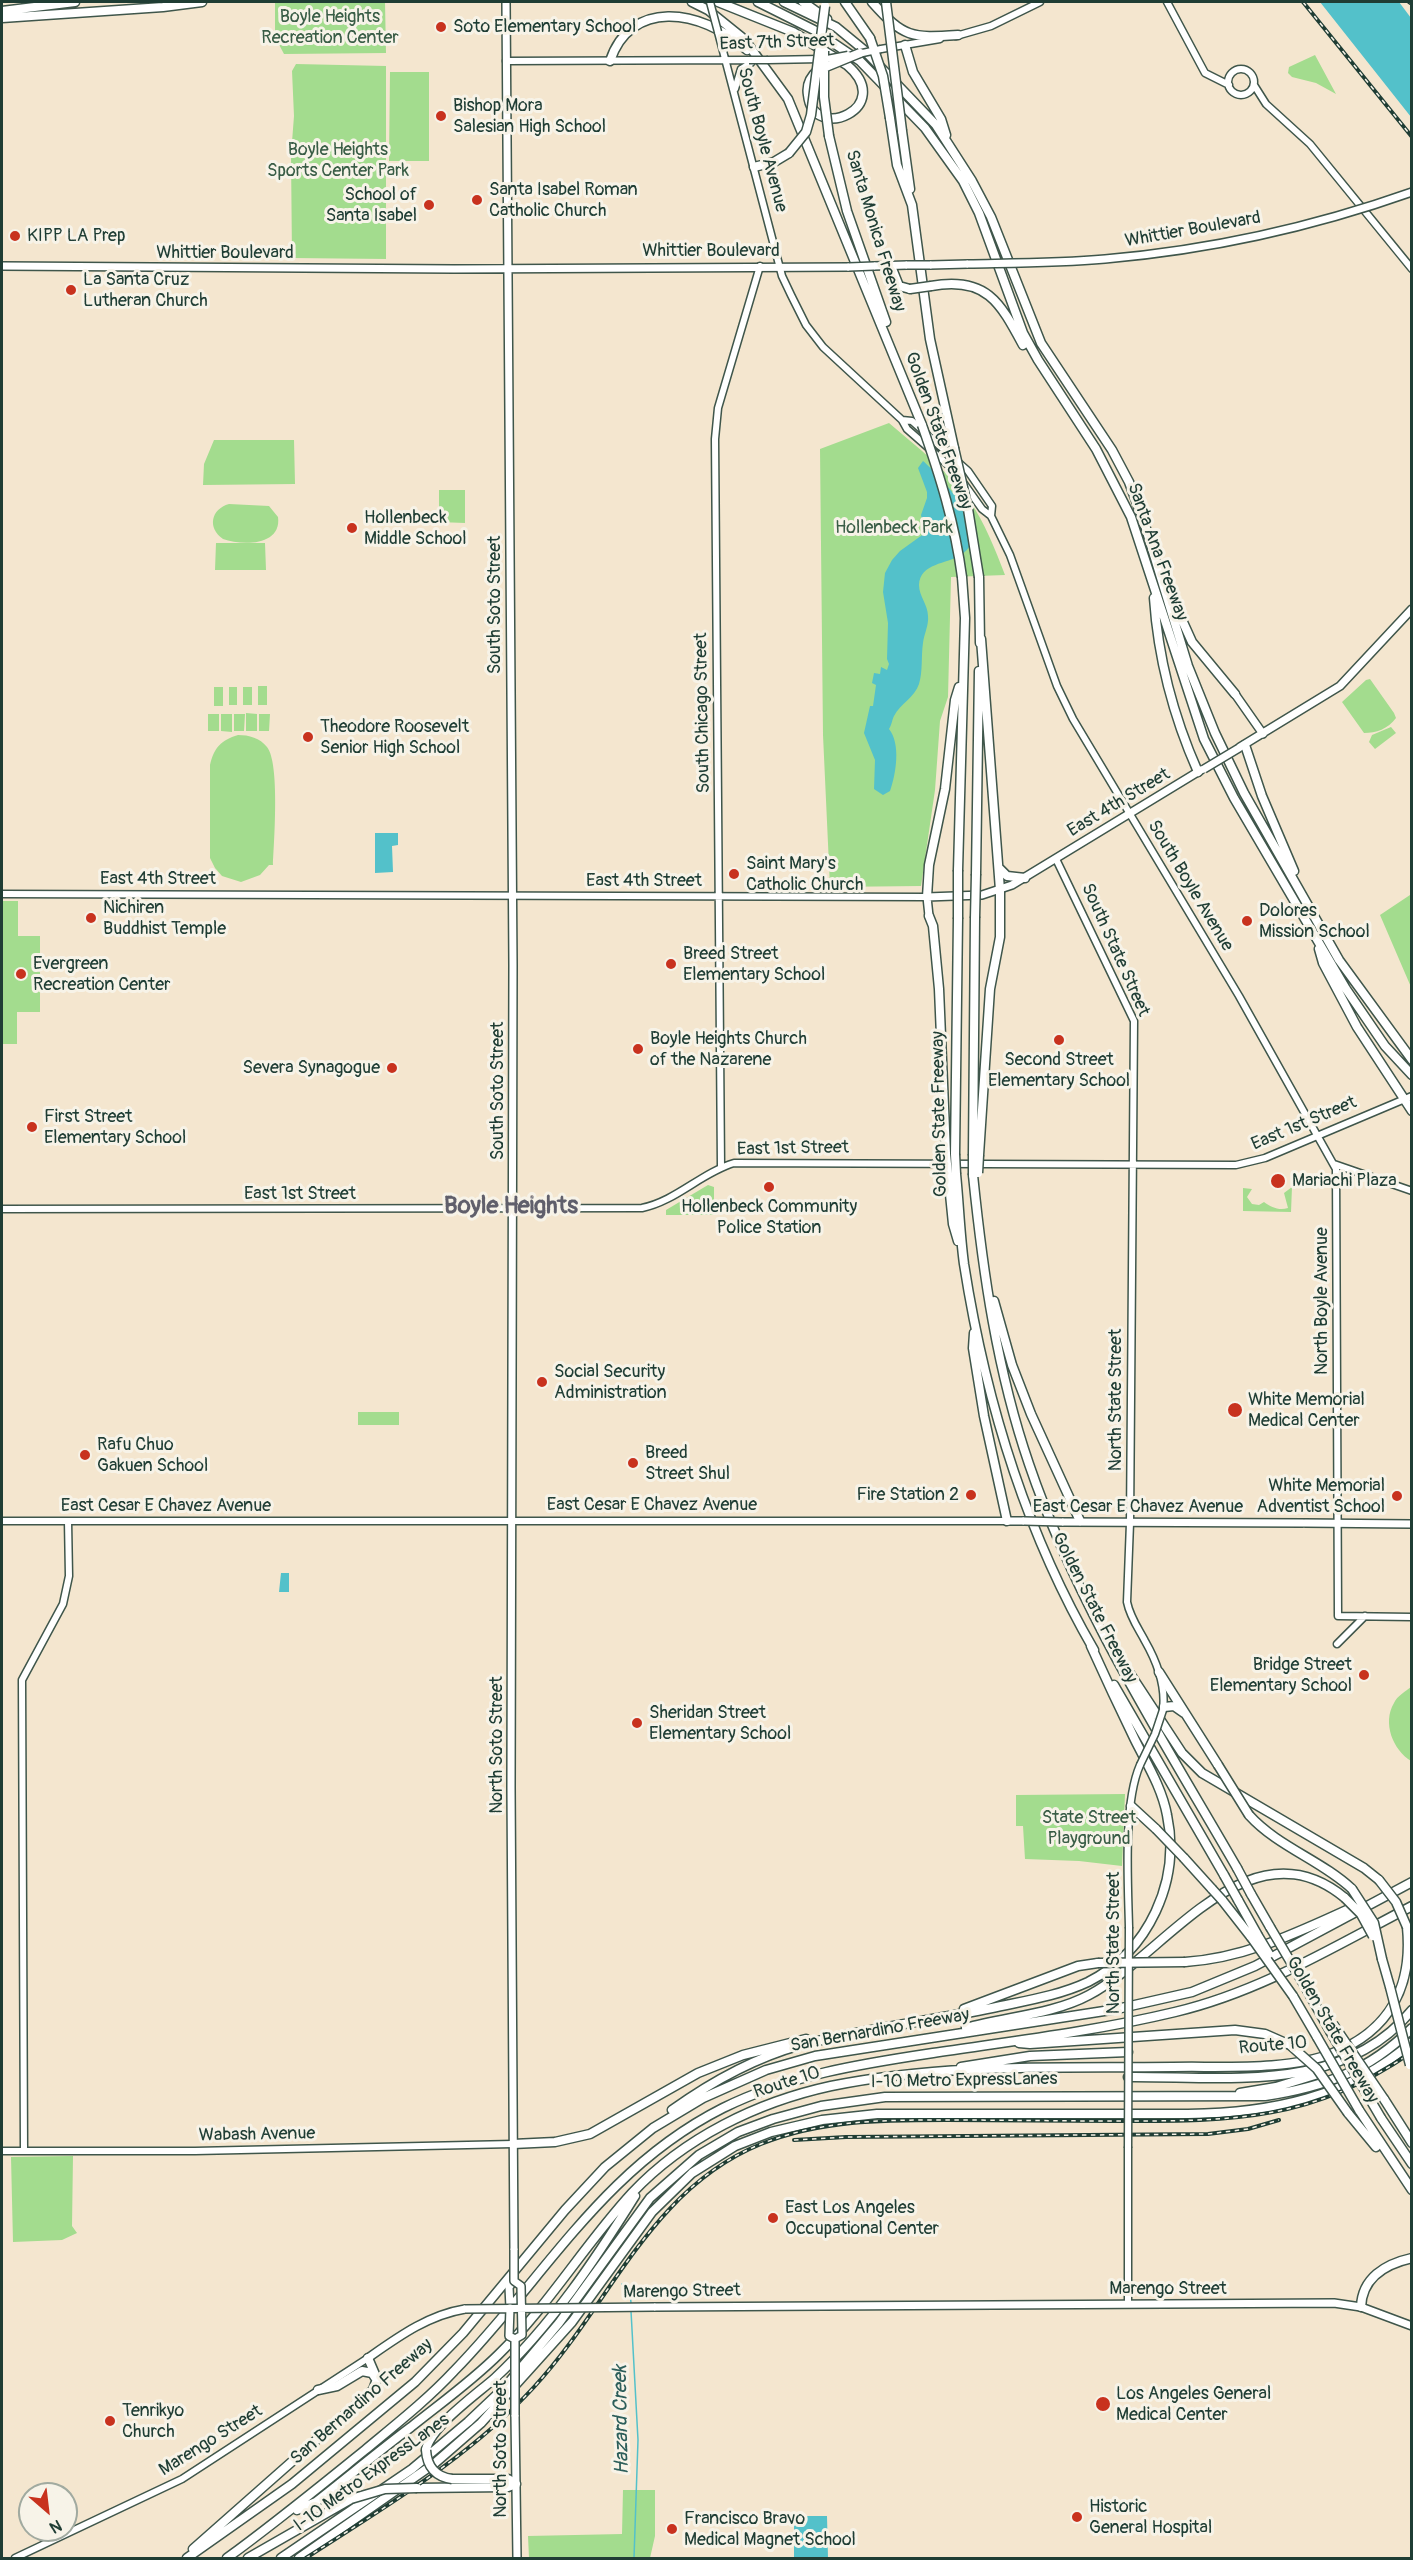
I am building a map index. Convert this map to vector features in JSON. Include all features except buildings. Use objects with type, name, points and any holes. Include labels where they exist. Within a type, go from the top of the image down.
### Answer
[{"type":"highway","points":[[2,11],[75,2]]},
{"type":"highway","points":[[2,18],[163,7],[202,2]]},
{"type":"highway","name":"Golden State Freeway","points":[[692,2],[739,34],[765,61],[789,99],[905,386],[911,395],[946,494],[962,577],[964,618],[952,1174],[974,1323],[1001,1431],[1029,1513],[1063,1592],[1091,1646],[1224,1875],[1254,1936],[1293,1996],[1359,2110],[1412,2190]]},
{"type":"highway","points":[[718,2],[793,32],[847,65],[855,72],[862,86],[861,100],[853,111],[843,118],[824,117],[814,110],[809,101],[807,88],[812,75],[818,70],[860,53]]},
{"type":"highway","name":"Santa Ana Freeway","points":[[758,2],[814,30],[860,61],[911,112],[937,143],[963,181],[976,206],[1012,308],[1038,360],[1096,449],[1131,518],[1204,739],[1234,798],[1346,989],[1385,1046],[1412,1075]]},
{"type":"highway","name":"Santa Ana Freeway","points":[[784,2],[836,27],[864,50],[909,94],[936,125],[972,181],[991,217],[1041,344],[1112,450],[1129,482],[1144,522],[1188,666],[1215,733],[1244,793],[1339,960],[1412,1060]]},
{"type":"highway","points":[[803,2],[836,27]]},
{"type":"highway","name":"Golden State Freeway","points":[[845,2],[870,38],[883,76],[897,165],[912,205],[930,339],[968,509],[979,577],[981,639],[975,918],[975,1177],[982,1258],[997,1343],[1029,1464],[1045,1507],[1104,1636],[1270,1927],[1332,2027],[1381,2118],[1412,2164]]},
{"type":"highway","points":[[872,2],[885,17],[906,33],[926,37],[958,35]]},
{"type":"highway","points":[[886,2],[912,205]]},
{"type":"highway","points":[[754,167],[774,162],[789,153],[806,132],[811,115],[825,4]]},
{"type":"highway","name":"Santa Monica Freeway","points":[[825,4],[824,98],[829,136],[847,211],[911,395]]},
{"type":"highway","points":[[683,7],[728,32],[765,61]]},
{"type":"highway","points":[[610,61],[614,40],[630,17]]},
{"type":"highway","points":[[905,45],[913,72],[941,119],[950,146]]},
{"type":"highway","points":[[891,266],[896,282],[901,288],[959,283],[972,286],[989,296],[1005,314],[1026,351],[1038,360]]},
{"type":"highway","points":[[1144,522],[1188,635],[1209,665],[1235,694]]},
{"type":"highway","points":[[1153,586],[1161,657],[1181,730],[1201,771]]},
{"type":"highway","points":[[976,1155],[990,989],[1000,937],[1000,890],[981,639]]},
{"type":"highway","points":[[927,897],[929,864],[945,789],[955,700],[962,678]]},
{"type":"highway","points":[[1242,746],[1292,862],[1300,889]]},
{"type":"highway","points":[[998,867],[1007,876],[1025,878]]},
{"type":"highway","points":[[929,916],[933,926],[939,989],[951,1154]]},
{"type":"highway","points":[[1317,940],[1323,963],[1357,1028],[1408,1096],[1412,1111]]},
{"type":"highway","points":[[982,1258],[1012,1365],[1030,1414],[1080,1521]]},
{"type":"highway","points":[[974,1323],[973,1348],[984,1416],[1007,1521]]},
{"type":"highway","name":"Route 10","points":[[647,2178],[673,2156],[712,2132],[779,2101],[831,2086],[950,2071],[1296,2063],[1316,2059],[1353,2044],[1369,2034],[1391,2011],[1406,1984],[1410,1959],[1407,1927],[1396,1902],[1379,1880],[1364,1868],[1211,1779],[1191,1763],[1104,1636]]},
{"type":"highway","points":[[924,2022],[1051,1994],[1088,1982],[1115,1965],[1131,1949],[1150,1924],[1161,1902],[1171,1855],[1167,1813],[1158,1786],[1091,1646]]},
{"type":"highway","points":[[1159,1672],[1249,1815],[1264,1830],[1324,1866],[1352,1889],[1374,1923],[1411,2069]]},
{"type":"highway","points":[[1163,1709],[1174,1706],[1186,1715]]},
{"type":"highway","points":[[1131,1806],[1184,1858],[1254,1936]]},
{"type":"highway","points":[[922,2039],[1082,1998],[1115,1978],[1223,1892],[1249,1879],[1278,1874],[1294,1875],[1320,1882],[1345,1898],[1368,1925],[1382,1959]]},
{"type":"highway","name":"San Bernardino Freeway","points":[[185,2559],[292,2484],[423,2375],[481,2313],[590,2182],[621,2153],[653,2128],[696,2102],[766,2070],[832,2053],[1118,2009],[1192,1992],[1255,1966],[1412,1882]]},
{"type":"highway","points":[[924,2022],[1078,1966],[1098,1963],[1185,1962],[1224,1957],[1268,1945],[1361,1903],[1387,1895]]},
{"type":"highway","name":"San Bernardino Freeway","points":[[227,2559],[288,2514],[452,2373],[601,2199],[633,2168],[679,2133],[741,2099],[807,2075],[849,2066],[1154,2017],[1212,2002],[1288,1971],[1412,1906]]},
{"type":"highway","points":[[1128,2077],[1296,2074],[1328,2066],[1369,2047],[1385,2036],[1412,2010]]},
{"type":"highway","name":"Route 10","points":[[621,2153],[669,2112],[723,2077],[783,2051],[860,2032],[924,2022]]},
{"type":"highway","points":[[1332,2027],[1384,2099],[1412,2143]]},
{"type":"highway","name":"I-10 Metro ExpressLanes","points":[[280,2559],[412,2469],[468,2422],[504,2388],[559,2323],[650,2198],[685,2165],[725,2139],[772,2119],[821,2106],[885,2097],[1137,2095],[1216,2098],[1265,2096],[1319,2086],[1373,2061],[1412,2028]]},
{"type":"highway","points":[[1009,2042],[1030,2044],[1245,2030],[1264,2034],[1290,2045],[1317,2069],[1348,2113],[1398,2172]]},
{"type":"highway","points":[[513,2145],[555,2142],[590,2134],[671,2087],[743,2055],[798,2040],[860,2032]]},
{"type":"highway","name":"I-10 Metro ExpressLanes","points":[[299,2559],[435,2463],[482,2423],[573,2322],[652,2212],[692,2173],[735,2146],[771,2132],[822,2120],[877,2114],[1188,2114],[1258,2110],[1299,2101],[1349,2083],[1381,2066],[1412,2042]]},
{"type":"highway","points":[[950,2071],[972,2063],[1002,2059],[1128,2052]]},
{"type":"highway","points":[[1232,2066],[1293,2069],[1310,2068],[1340,2061]]},
{"type":"highway","points":[[1216,2098],[1302,2080],[1328,2066]]},
{"type":"highway","points":[[288,2514],[316,2502],[479,2373],[532,2317],[624,2202],[647,2178]]},
{"type":"highway","points":[[516,2484],[508,2479],[453,2479],[440,2476],[428,2461],[426,2450],[430,2439],[539,2333],[647,2178]]},
{"type":"highway","points":[[1361,2307],[1364,2289],[1373,2275],[1390,2265],[1412,2259]]},
{"type":"highway","points":[[185,2559],[373,2390],[377,2384],[376,2376],[368,2358]]},
{"type":"highway","points":[[318,2390],[337,2386],[362,2371],[372,2373],[377,2384]]},
{"type":"highway","points":[[248,2559],[351,2499],[385,2489],[508,2487],[516,2484]]},
{"type":"main road","name":"South Soto Street","points":[[506,2],[513,1208]]},
{"type":"main road","name":"South Boyle Avenue","points":[[710,2],[790,296],[815,339],[902,420],[907,429],[955,471],[982,509],[991,516],[1010,555],[1067,708],[1239,996],[1317,1134]]},
{"type":"main road","name":"East 7th Street","points":[[506,61],[726,60],[750,62],[827,59],[958,35],[991,26],[1040,2]]},
{"type":"main road","points":[[1167,2],[1205,73],[1229,85],[1237,94],[1246,93],[1259,96]]},
{"type":"main road","points":[[734,93],[740,72],[750,62]]},
{"type":"main road","points":[[1216,79],[1240,69],[1248,70],[1253,77],[1259,96],[1310,144],[1412,269]]},
{"type":"main road","points":[[1229,85],[1230,75]]},
{"type":"main road","points":[[1246,93],[1254,85]]},
{"type":"main road","name":"Whittier Boulevard","points":[[2,266],[509,269],[849,267],[1107,259],[1203,246],[1315,222],[1412,192]]},
{"type":"main road","name":"South Chicago Street","points":[[721,1167],[716,439],[718,408],[760,266]]},
{"type":"main road","name":"South Boyle Avenue","points":[[902,420],[912,421],[968,471],[992,506],[991,516]]},
{"type":"main road","name":"East 4th Street","points":[[2,894],[927,897],[982,895],[1000,890],[1025,878],[1340,686],[1412,609]]},
{"type":"main road","points":[[1235,694],[1263,734]]},
{"type":"main road","name":"South State Street","points":[[1056,859],[1134,1021],[1132,1165]]},
{"type":"main road","points":[[927,897],[929,916]]},
{"type":"main road","name":"East 1st Street","points":[[2,1209],[642,1208],[654,1206],[721,1167],[748,1162],[1244,1164],[1265,1158],[1408,1096]]},
{"type":"main road","name":"North Boyle Avenue","points":[[1317,1134],[1334,1164],[1338,1177],[1338,1616],[1365,1616]]},
{"type":"main road","points":[[1334,1164],[1412,1191]]},
{"type":"main road","name":"North State Street","points":[[1128,2304],[1131,1806],[1134,1780],[1155,1734],[1163,1709],[1159,1672],[1152,1653],[1129,1615],[1127,1581],[1130,1523],[1132,1165]]},
{"type":"main road","name":"North Soto Street","points":[[513,1208],[514,2281],[508,2287],[509,2336],[515,2339]]},
{"type":"main road","name":"East Cesar E Chavez Avenue","points":[[2,1521],[1080,1521],[1412,1524]]},
{"type":"main road","points":[[24,2151],[22,1680],[63,1604],[69,1576],[68,1521]]},
{"type":"main road","points":[[1337,1644],[1365,1616],[1412,1617]]},
{"type":"main road","name":"Wabash Avenue","points":[[2,2151],[195,2151],[513,2145]]},
{"type":"main road","name":"North Soto Street","points":[[514,2281],[521,2286],[522,2335],[515,2339]]},
{"type":"main road","name":"Marengo Street","points":[[15,2559],[182,2479],[417,2326],[437,2317],[465,2309],[1334,2303],[1361,2307],[1412,2326]]},
{"type":"main road","name":"North Soto Street","points":[[515,2339],[517,2559]]},
{"type":"green space","name":"Boyle Heights Recreation Center","points":[[275,2],[385,2],[386,53],[284,54],[275,37]]},
{"type":"green space","points":[[1315,55],[1336,94],[1316,83],[1292,77],[1288,73],[1289,67]]},
{"type":"green space","name":"Boyle Heights Sports Center Park","points":[[296,64],[386,66],[386,259],[292,258],[291,155],[294,116],[292,71]]},
{"type":"green space","points":[[390,72],[429,72],[429,161],[389,161]]},
{"type":"green space","name":"Hollenbeck Park","points":[[889,423],[942,469],[961,489],[985,527],[1005,575],[951,577],[948,697],[940,721],[935,790],[921,886],[830,887],[823,735],[820,449]]},
{"type":"green space","points":[[214,440],[294,440],[295,484],[203,485],[204,464]]},
{"type":"green space","points":[[439,490],[465,490],[465,523],[439,522]]},
{"type":"green space","points":[[229,504],[269,506],[278,517],[278,527],[274,534],[259,542],[240,543],[223,539],[215,530],[213,519],[218,510]]},
{"type":"green space","points":[[216,543],[265,543],[266,570],[215,570]]},
{"type":"green space","points":[[1370,679],[1396,718],[1381,730],[1364,733],[1342,702]]},
{"type":"green space","points":[[258,686],[267,686],[267,705],[258,705]]},
{"type":"green space","points":[[214,687],[223,687],[223,706],[214,706]]},
{"type":"green space","points":[[229,687],[237,687],[237,705],[229,705]]},
{"type":"green space","points":[[243,687],[252,687],[252,705],[243,705]]},
{"type":"green space","points":[[246,713],[257,714],[257,731],[246,731]]},
{"type":"green space","points":[[208,714],[219,714],[219,731],[208,731]]},
{"type":"green space","points":[[221,714],[232,714],[232,732],[221,731]]},
{"type":"green space","points":[[234,714],[245,714],[244,731],[234,731]]},
{"type":"green space","points":[[259,714],[270,714],[269,731],[259,731]]},
{"type":"green space","points":[[1391,727],[1396,733],[1375,749],[1369,742],[1372,735]]},
{"type":"green space","points":[[238,735],[254,738],[267,747],[274,769],[275,785],[273,865],[269,865],[260,875],[241,882],[222,876],[210,858],[210,765],[219,746],[227,739]]},
{"type":"green space","points":[[1410,895],[1412,899],[1411,987],[1380,915]]},
{"type":"green space","name":"Evergreen Recreation Center","points":[[2,901],[18,901],[18,936],[40,936],[40,1012],[17,1012],[17,1044],[2,1044]]},
{"type":"green space","points":[[708,1185],[714,1187],[714,1215],[666,1215],[666,1210]]},
{"type":"green space","points":[[1292,1187],[1291,1212],[1243,1211],[1243,1188],[1252,1189],[1247,1197],[1252,1204],[1259,1205],[1264,1202],[1281,1209],[1288,1208],[1284,1193]]},
{"type":"green space","points":[[358,1412],[399,1412],[399,1425],[358,1425]]},
{"type":"green space","points":[[1411,1687],[1411,1761],[1395,1743],[1389,1727],[1389,1719],[1395,1700]]},
{"type":"green space","name":"State Street Playground","points":[[1125,1794],[1122,1866],[1079,1861],[1025,1859],[1023,1826],[1016,1826],[1016,1795]]},
{"type":"green space","points":[[73,2156],[72,2226],[77,2233],[62,2240],[13,2242],[11,2157]]},
{"type":"green space","points":[[623,2490],[655,2490],[655,2536],[650,2558],[529,2558],[528,2536],[622,2534]]},
{"type":"water","points":[[1320,2],[1399,2],[1411,18],[1411,117]]},
{"type":"water","points":[[923,461],[941,479],[962,506],[972,533],[970,545],[961,555],[929,568],[921,578],[919,589],[927,608],[928,619],[920,679],[917,689],[897,712],[889,729],[895,743],[895,768],[890,791],[883,795],[874,789],[875,760],[864,733],[870,706],[873,706],[876,685],[872,683],[874,673],[880,674],[881,667],[887,670],[889,664],[887,659],[888,623],[883,592],[885,573],[900,551],[925,533],[921,515],[927,492],[918,468]]},
{"type":"water","points":[[375,833],[398,833],[398,845],[392,846],[393,872],[375,873]]},
{"type":"water","points":[[281,1573],[289,1573],[289,1592],[279,1592]]},
{"type":"water","points":[[794,2516],[827,2516],[828,2558],[794,2558]]},
{"type":"waterway","name":"Hazard Creek","points":[[622,2284],[630,2292],[631,2303]]},
{"type":"waterway","name":"Hazard Creek","points":[[631,2311],[638,2440],[634,2558]]},
{"type":"railway","points":[[1303,2],[1412,137]]},
{"type":"railway","points":[[306,2558],[426,2480],[509,2413],[561,2355],[660,2219],[689,2189],[722,2164],[761,2144],[806,2130],[875,2121],[1197,2120],[1270,2113],[1304,2105],[1339,2092],[1375,2075],[1412,2052]]},
{"type":"railway","points":[[794,2140],[846,2137],[1208,2134],[1248,2129],[1279,2120]]},
{"type":"place","name":"Soto Elementary School","points":[[441,27]]},
{"type":"place","name":"Bishop Mora Salesian High School","points":[[441,116]]},
{"type":"place","name":"Santa Isabel Roman Catholic Church","points":[[477,200]]},
{"type":"place","name":"School of Santa Isabel","points":[[429,205]]},
{"type":"place","name":"KIPP LA Prep","points":[[15,236]]},
{"type":"place","name":"La Santa Cruz Lutheran Church","points":[[71,290]]},
{"type":"place","name":"Hollenbeck Middle School","points":[[352,528]]},
{"type":"place","name":"Theodore Roosevelt Senior High School","points":[[308,737]]},
{"type":"place","name":"Saint Mary's Catholic Church","points":[[734,874]]},
{"type":"place","name":"Nichiren Buddhist Temple","points":[[91,918]]},
{"type":"place","name":"Dolores Mission School","points":[[1247,921]]},
{"type":"place","name":"Breed Street Elementary School","points":[[671,964]]},
{"type":"place","name":"Evergreen Recreation Center","points":[[21,974]]},
{"type":"place","name":"Second Street Elementary School","points":[[1059,1040]]},
{"type":"place","name":"Boyle Heights Church of the Nazarene","points":[[638,1049]]},
{"type":"place","name":"Severa Synagogue","points":[[392,1068]]},
{"type":"place","name":"First Street Elementary School","points":[[32,1127]]},
{"type":"place","name":"Mariachi Plaza","points":[[1278,1181]]},
{"type":"place","name":"Hollenbeck Community Police Station","points":[[769,1187]]},
{"type":"place","name":"Social Security Administration","points":[[542,1382]]},
{"type":"place","name":"White Memorial Medical Center","points":[[1235,1410]]},
{"type":"place","name":"Rafu Chuo Gakuen School","points":[[85,1455]]},
{"type":"place","name":"Breed Street Shul","points":[[633,1463]]},
{"type":"place","name":"Fire Station 2","points":[[971,1495]]},
{"type":"place","name":"White Memorial Adventist School","points":[[1397,1496]]},
{"type":"place","name":"Bridge Street Elementary School","points":[[1364,1675]]},
{"type":"place","name":"Sheridan Street Elementary School","points":[[637,1723]]},
{"type":"place","name":"East Los Angeles Occupational Center","points":[[773,2218]]},
{"type":"place","name":"Los Angeles General Medical Center","points":[[1103,2404]]},
{"type":"place","name":"Tenrikyo Church","points":[[110,2421]]},
{"type":"place","name":"Historic General Hospital","points":[[1077,2517]]},
{"type":"place","name":"Francisco Bravo Medical Magnet School","points":[[672,2529]]},
{"type":"district","name":"Boyle Heights","points":[[511,1207]]}]
